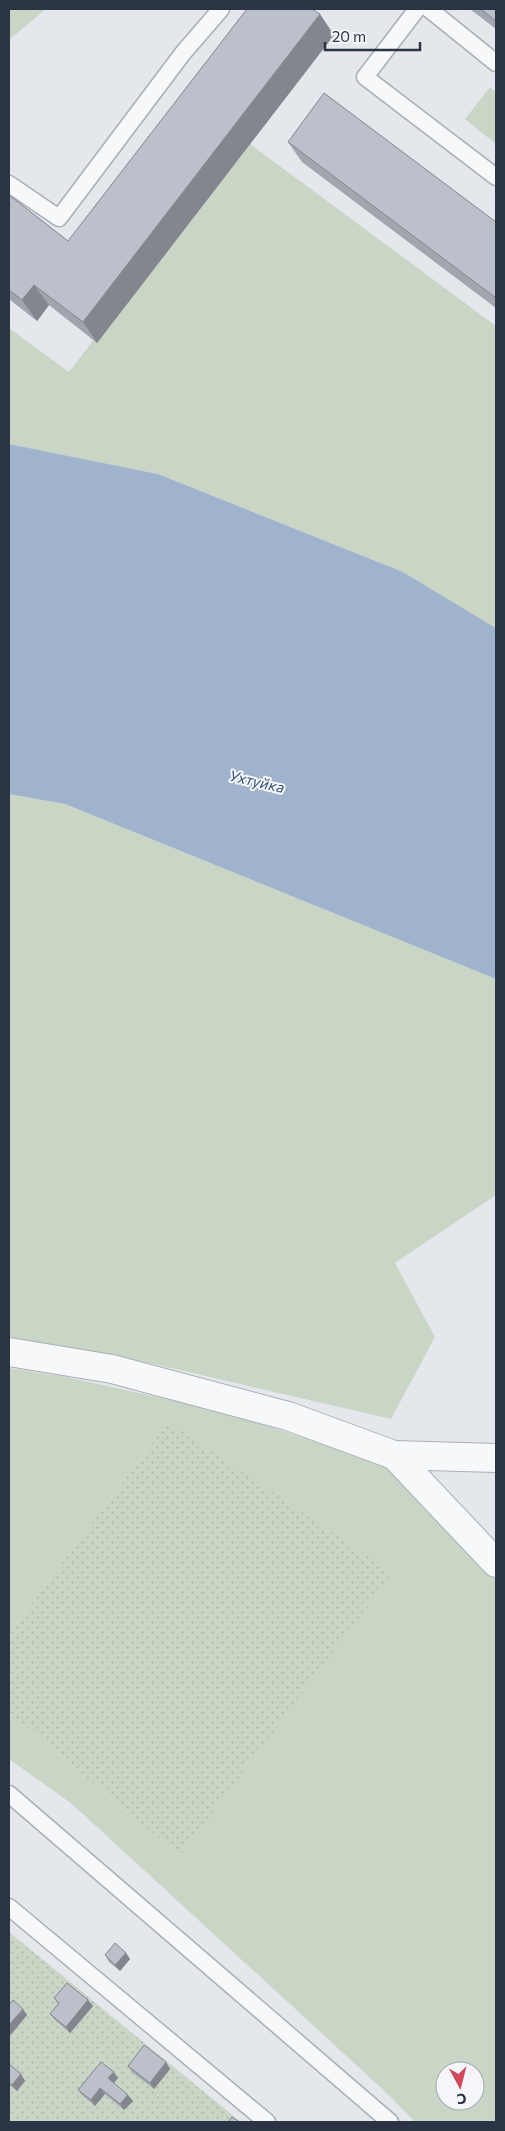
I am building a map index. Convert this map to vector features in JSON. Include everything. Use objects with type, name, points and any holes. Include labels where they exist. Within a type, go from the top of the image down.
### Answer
[{"type":"street","points":[[9,1352],[112,1369],[279,1413],[394,1455],[496,1458]]},
{"type":"street","points":[[394,1455],[496,1564]]},
{"type":"lane","points":[[9,184],[59,218],[183,53],[221,9]]},
{"type":"lane","points":[[417,9],[365,77],[496,177]]},
{"type":"lane","points":[[430,9],[496,63]]},
{"type":"lane","points":[[9,1794],[390,2122]]},
{"type":"lane","points":[[9,1907],[267,2122]]},
{"type":"green space","points":[[9,9],[46,9],[9,40]]},
{"type":"green space","points":[[490,87],[496,92],[496,144],[465,119]]},
{"type":"green space","points":[[246,141],[496,326],[496,628],[403,572],[158,474],[9,444],[9,328],[69,372]]},
{"type":"green space","points":[[9,794],[65,804],[496,979],[496,1195],[395,1263],[435,1337],[391,1419],[154,1364],[9,1337]]},
{"type":"green space","points":[[9,1368],[66,1377],[221,1411],[381,1463],[496,1560],[496,2122],[415,2122],[390,2096],[72,1804],[9,1759],[9,1712],[180,1856],[168,1422],[9,1633]]},
{"type":"green space","points":[[168,1422],[393,1573],[180,1856],[9,1712],[9,1633]]},
{"type":"green space","points":[[9,1932],[241,2122],[9,2122]]},
{"type":"water","name":"Ухтуйка","points":[[9,444],[158,474],[403,572],[496,628],[496,979],[65,804],[9,794]]},
{"type":"building","points":[[247,9],[312,9],[320,14],[83,322],[34,285],[22,300],[9,290],[9,195],[68,241]]},
{"type":"building","points":[[481,9],[496,9],[496,21]]},
{"type":"building","points":[[324,93],[496,222],[496,298],[288,142]]},
{"type":"building","points":[[115,1943],[126,1953],[115,1965],[105,1955]]},
{"type":"building","points":[[67,1983],[88,2000],[66,2027],[50,2014],[59,2003],[54,1998]]},
{"type":"building","points":[[13,2000],[23,2009],[9,2025],[9,2005]]},
{"type":"building","points":[[144,2045],[166,2062],[150,2083],[128,2066]]},
{"type":"building","points":[[101,2062],[114,2072],[108,2078],[128,2095],[120,2104],[100,2088],[91,2100],[78,2090]]},
{"type":"building","points":[[9,2064],[21,2074],[12,2085],[9,2082]]},
{"type":"building","points":[[232,2117],[239,2122],[228,2122]]}]
